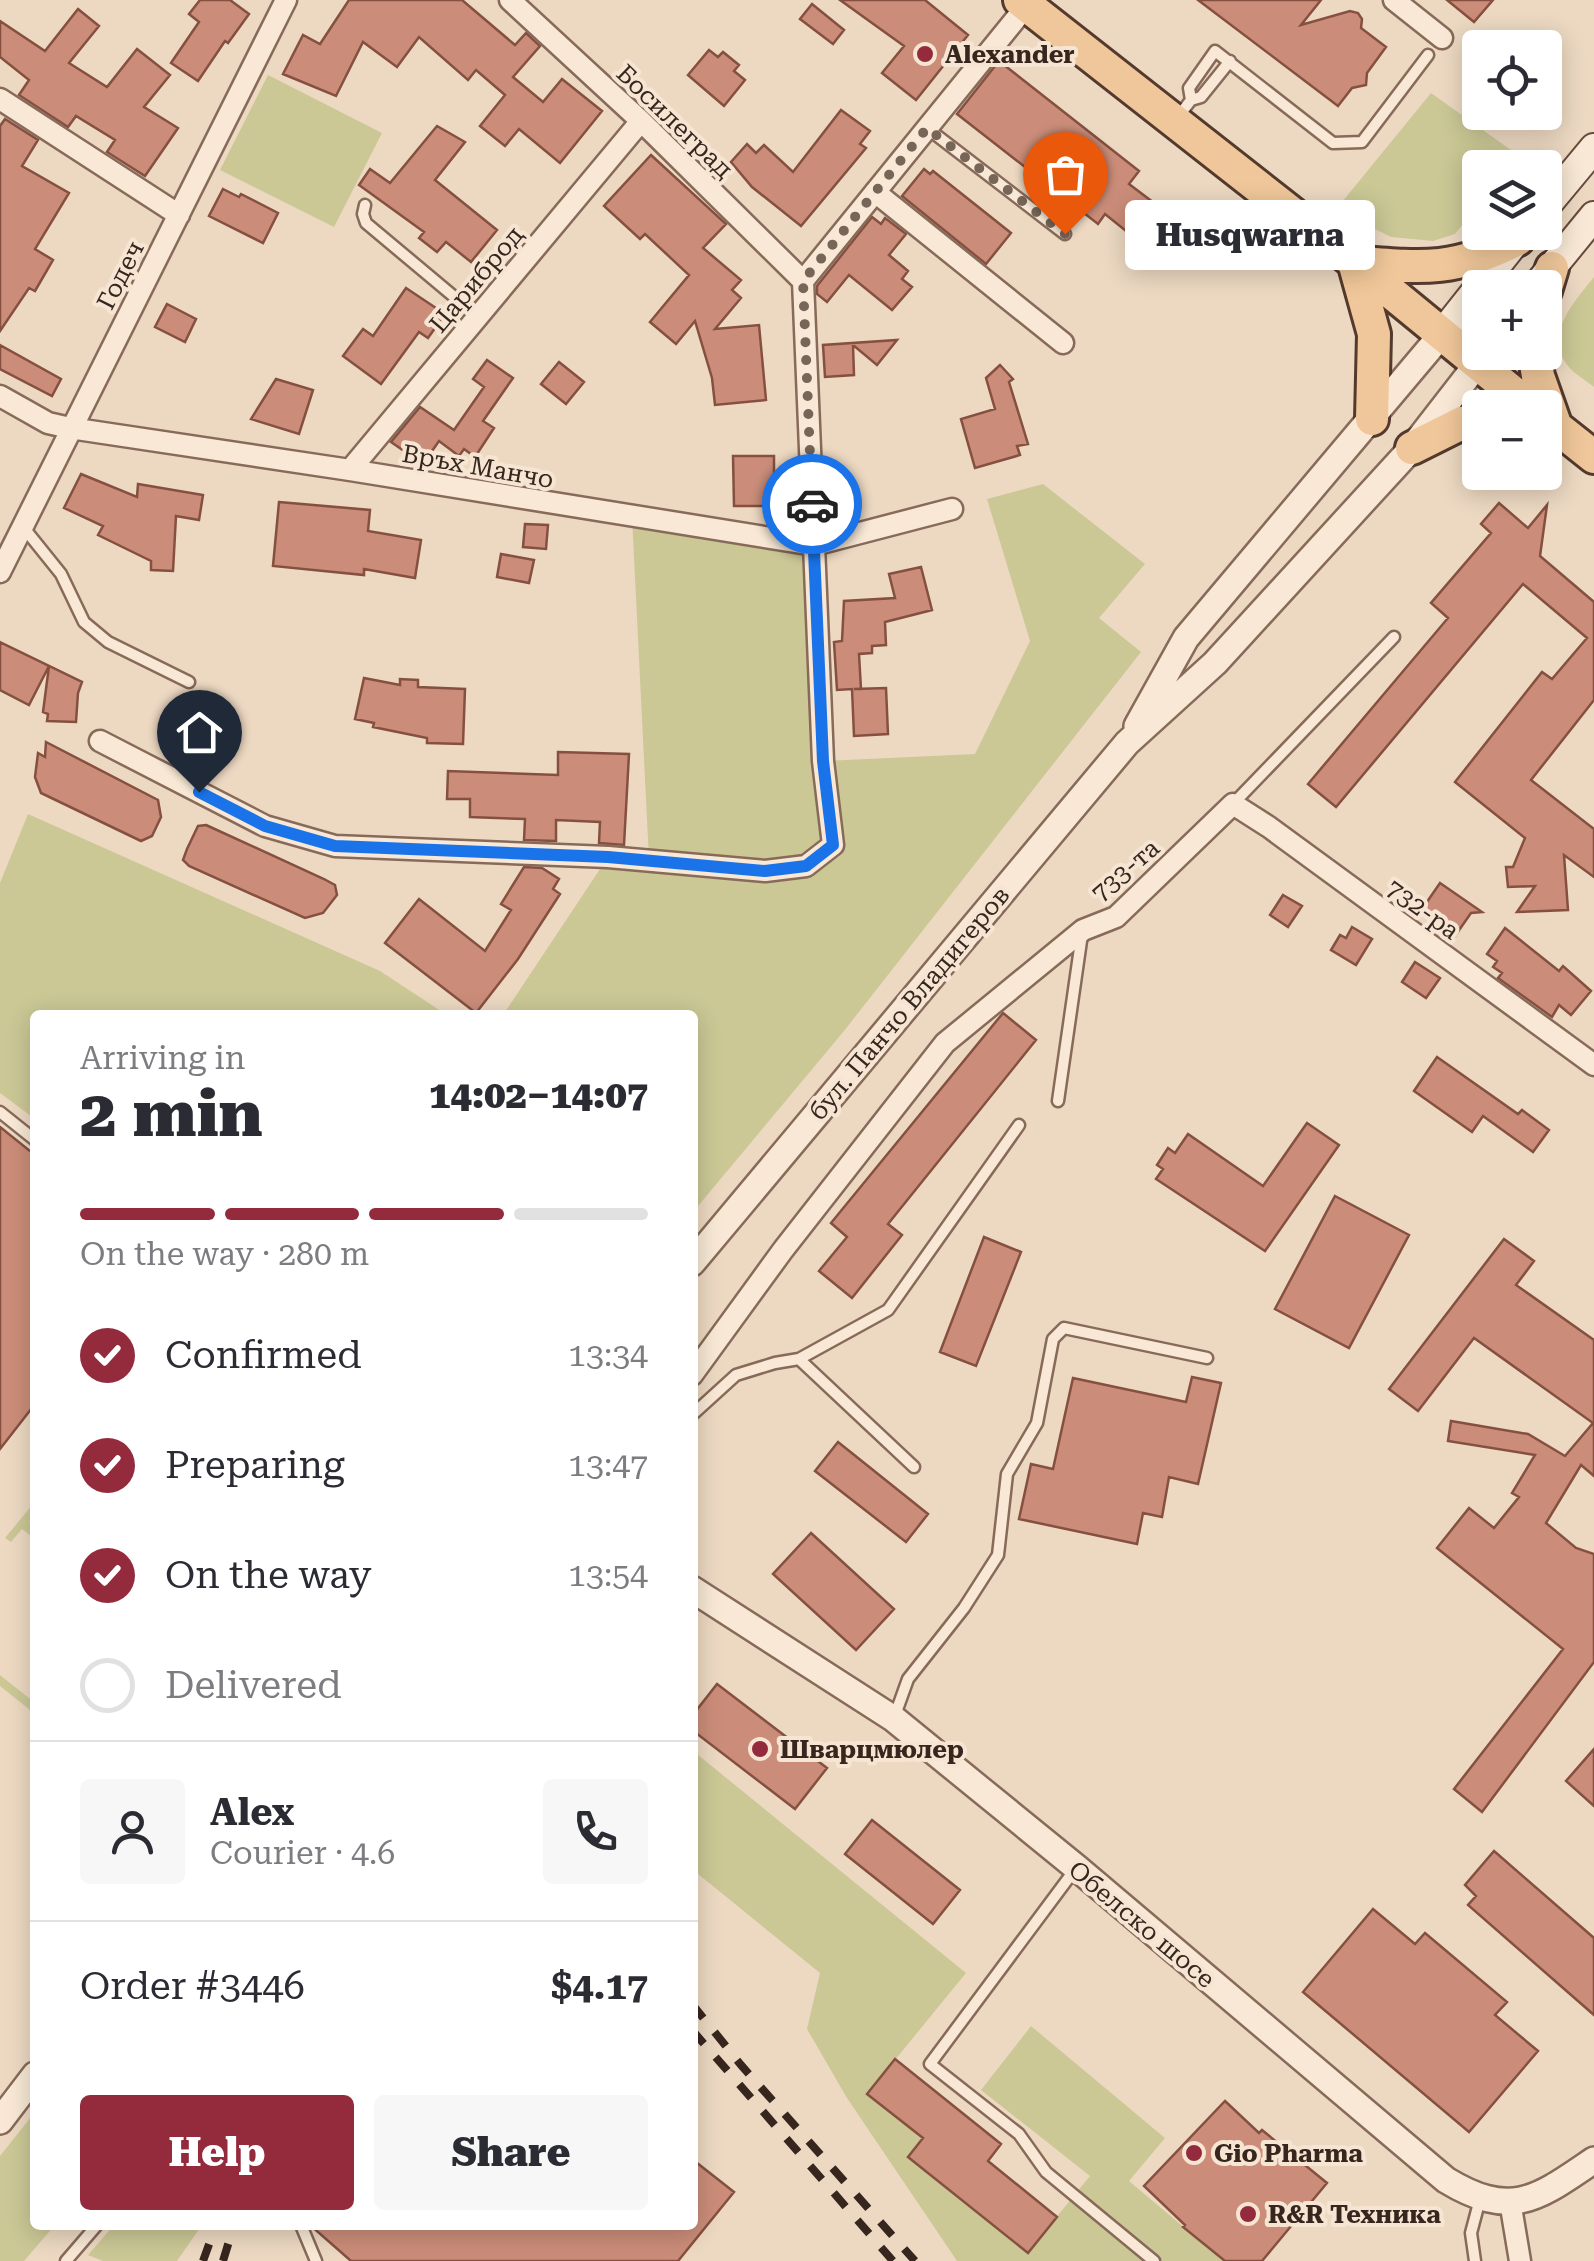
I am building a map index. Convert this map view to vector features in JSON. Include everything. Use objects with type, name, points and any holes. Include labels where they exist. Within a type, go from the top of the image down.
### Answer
[{"type":"main road","points":[[1024,3],[1182,111],[1354,262],[1462,346]]},
{"type":"main road","points":[[1562,186],[1594,148]]},
{"type":"main road","points":[[1554,270],[1594,216]]},
{"type":"main road","points":[[1354,262],[1416,268],[1452,266],[1496,250]]},
{"type":"main road","name":"бул. Панчо Владигеров","points":[[1442,334],[1509,250]]},
{"type":"main road","points":[[1354,262],[1374,334],[1372,419]]},
{"type":"main road","points":[[1494,370],[1515,390]]},
{"type":"main road","points":[[1412,448],[1462,423]]},
{"type":"main road","points":[[1562,433],[1594,457]]},
{"type":"street","name":"Годеч","points":[[0,572],[286,0]]},
{"type":"street","name":"Босилеград","points":[[510,0],[803,281]]},
{"type":"street","points":[[1394,0],[1442,38]]},
{"type":"street","points":[[100,741],[265,826],[335,846],[608,857],[765,871],[806,866],[833,845],[823,761],[803,281],[1024,3]]},
{"type":"street","points":[[0,99],[179,215]]},
{"type":"street","name":"Цариброд","points":[[350,470],[641,122]]},
{"type":"street","points":[[875,192],[1063,343]]},
{"type":"street","name":"бул. Панчо Владигеров","points":[[1128,743],[1186,638],[1442,334]]},
{"type":"street","name":"бул. Панчо Владигеров","points":[[698,1256],[1128,743],[1215,663],[1412,448],[1473,370]]},
{"type":"street","name":"Връх Манчо","points":[[0,396],[48,423],[70,428],[814,546],[952,509]]},
{"type":"street","name":"733-та","points":[[1083,930],[1116,918],[1233,804]]},
{"type":"street","name":"732-ра","points":[[1233,804],[1588,1060],[1594,1037]]},
{"type":"street","points":[[698,1366],[945,1043],[1083,930]]},
{"type":"street","name":"Обелско шосе","points":[[698,1593],[894,1719],[1446,2180],[1480,2198],[1510,2201],[1540,2196],[1594,2160]]},
{"type":"street","points":[[0,2121],[30,2082]]},
{"type":"street","points":[[1510,2201],[1520,2261]]},
{"type":"lane","points":[[1182,111],[1189,88],[1215,51],[1333,143],[1362,142],[1428,55]]},
{"type":"lane","points":[[1182,111],[1201,98],[1230,61]]},
{"type":"lane","points":[[927,128],[1065,234]]},
{"type":"lane","points":[[365,205],[366,224],[480,314]]},
{"type":"lane","points":[[22,526],[61,574],[84,622],[108,642],[189,682]]},
{"type":"lane","points":[[1233,804],[1394,637]]},
{"type":"lane","name":"733-та","points":[[1058,1101],[1083,930]]},
{"type":"lane","points":[[0,1112],[30,1136]]},
{"type":"lane","points":[[698,1410],[736,1375],[800,1360],[888,1310],[1019,1126]]},
{"type":"lane","points":[[894,1719],[908,1679],[964,1608],[998,1554],[1008,1474],[1037,1423],[1057,1333],[1064,1328],[1207,1358]]},
{"type":"lane","points":[[800,1360],[914,1467]]},
{"type":"lane","points":[[1076,1868],[930,2064],[1018,2134],[1046,2172],[1154,2261]]},
{"type":"lane","points":[[1475,2261],[1471,2233],[1480,2198]]},
{"type":"lane","points":[[66,2261],[93,2230]]},
{"type":"lane","points":[[303,2230],[316,2261]]},
{"type":"shaded area","points":[[268,75],[382,133],[334,227],[220,170]]},
{"type":"shaded area","points":[[1431,93],[1462,115],[1462,130],[1483,130],[1511,150],[1462,150],[1462,225],[1455,234],[1433,241],[1391,237],[1373,228],[1342,202]]},
{"type":"shaded area","points":[[1594,277],[1594,387],[1573,372],[1562,356],[1562,325]]},
{"type":"shaded area","points":[[1043,484],[1145,564],[1099,618],[1141,652],[844,1031],[698,1206],[698,1010],[506,1010],[608,857],[649,860],[632,517],[814,545],[824,761],[975,754],[1030,641],[987,499]]},
{"type":"shaded area","points":[[28,814],[380,971],[439,1010],[30,1010],[30,1115],[0,1093],[0,883]]},
{"type":"shaded area","points":[[30,1508],[30,1535],[22,1529],[11,1542],[5,1538]]},
{"type":"shaded area","points":[[0,1675],[30,1699],[30,1710],[0,1686]]},
{"type":"shaded area","points":[[698,1755],[966,1973],[868,2093],[923,2138],[908,2157],[1028,2252],[1090,2176],[981,2090],[1031,2026],[1165,2138],[1129,2181],[1224,2261],[957,2261],[847,2098],[807,2029],[820,1973],[698,1874]]},
{"type":"shaded area","points":[[30,2118],[30,2230],[51,2230],[24,2261],[0,2261],[0,2156]]},
{"type":"shaded area","points":[[110,2230],[199,2230],[177,2261],[103,2261],[88,2255]]},
{"type":"building","points":[[200,0],[230,0],[249,14],[198,81],[171,63],[199,22],[189,14]]},
{"type":"building","points":[[349,0],[462,0],[515,45],[526,33],[540,46],[513,77],[543,102],[562,79],[602,111],[560,163],[519,129],[505,146],[480,126],[505,95],[476,70],[468,80],[419,37],[397,67],[363,42],[336,96],[283,74],[303,35],[320,44]]},
{"type":"building","name":"Alexander","points":[[840,0],[925,0],[968,35],[916,100],[882,73],[904,46]]},
{"type":"building","points":[[1198,0],[1321,0],[1301,25],[1350,11],[1358,13],[1361,28],[1386,47],[1367,73],[1366,85],[1352,88],[1338,106]]},
{"type":"building","points":[[1447,0],[1493,0],[1474,22]]},
{"type":"building","points":[[812,4],[844,30],[833,44],[800,19]]},
{"type":"building","points":[[78,9],[99,26],[69,63],[107,87],[137,49],[170,75],[144,107],[178,128],[145,176],[107,152],[115,140],[76,116],[68,127],[19,95],[29,80],[0,57],[0,21],[45,51]]},
{"type":"building","points":[[709,50],[718,57],[723,52],[739,65],[734,71],[745,80],[724,106],[688,75]]},
{"type":"building","points":[[999,61],[1139,171],[1129,184],[1166,212],[1141,243],[1105,214],[1098,224],[957,114]]},
{"type":"building","points":[[841,110],[870,131],[860,144],[866,148],[801,226],[752,187],[731,162],[747,144],[756,153],[764,145],[793,172]]},
{"type":"building","points":[[5,119],[38,140],[22,166],[69,193],[35,249],[53,260],[35,291],[29,288],[0,331],[0,126]]},
{"type":"building","points":[[437,126],[465,142],[435,180],[497,230],[471,262],[446,242],[437,252],[419,238],[424,232],[359,185],[370,169],[390,183]]},
{"type":"building","points":[[651,155],[726,224],[703,248],[741,280],[732,290],[741,298],[715,329],[759,325],[766,400],[715,405],[712,378],[695,321],[676,344],[650,322],[689,275],[645,234],[640,239],[604,206]]},
{"type":"building","points":[[924,169],[930,174],[933,171],[1011,233],[986,264],[902,196]]},
{"type":"building","points":[[223,189],[278,213],[263,243],[209,216]]},
{"type":"building","points":[[872,217],[881,224],[885,218],[906,234],[889,255],[908,271],[902,279],[912,287],[892,310],[849,275],[827,302],[817,294],[817,286]]},
{"type":"building","points":[[406,288],[445,314],[428,338],[419,332],[381,384],[343,356],[363,329],[373,336]]},
{"type":"building","points":[[167,304],[196,319],[185,342],[155,327]]},
{"type":"building","points":[[897,340],[877,365],[853,345],[854,375],[825,377],[823,345]]},
{"type":"building","points":[[0,345],[61,379],[52,396],[0,369]]},
{"type":"building","points":[[487,360],[513,378],[483,421],[494,428],[475,457],[464,449],[459,456],[439,441],[423,464],[391,442],[420,407],[454,430],[484,387],[473,379]]},
{"type":"building","points":[[559,362],[584,382],[566,404],[541,384]]},
{"type":"building","points":[[1000,365],[1013,379],[1009,382],[1028,444],[1017,446],[1020,455],[975,468],[961,419],[995,409],[986,378]]},
{"type":"building","points":[[276,379],[313,390],[299,434],[251,419]]},
{"type":"building","points":[[733,456],[774,456],[774,506],[734,506]]},
{"type":"building","points":[[81,474],[137,497],[138,484],[203,495],[199,520],[176,516],[173,571],[151,570],[151,561],[98,535],[103,526],[64,508]]},
{"type":"building","points":[[279,502],[370,510],[368,531],[421,540],[415,578],[364,569],[364,575],[273,566]]},
{"type":"building","points":[[1499,503],[1528,528],[1547,505],[1540,556],[1594,602],[1594,700],[1531,780],[1594,829],[1594,877],[1564,855],[1568,910],[1517,912],[1535,886],[1508,887],[1506,867],[1513,867],[1525,838],[1455,782],[1542,672],[1552,679],[1587,638],[1523,584],[1336,807],[1308,784],[1448,618],[1431,603],[1491,533],[1481,524]]},
{"type":"building","points":[[525,524],[548,525],[546,549],[523,547]]},
{"type":"building","points":[[501,554],[534,560],[529,583],[497,577]]},
{"type":"building","points":[[921,567],[932,610],[885,622],[886,645],[872,646],[872,653],[859,654],[861,689],[886,688],[888,734],[854,736],[852,689],[837,690],[834,642],[842,641],[844,601],[895,598],[889,574]]},
{"type":"building","points":[[0,642],[82,682],[76,722],[47,721],[48,714],[43,712],[49,666],[29,705],[0,690]]},
{"type":"building","points":[[364,678],[400,685],[400,679],[418,680],[418,687],[465,689],[463,744],[427,743],[427,738],[373,727],[374,723],[355,719]]},
{"type":"building","points":[[46,742],[158,800],[161,817],[152,836],[141,841],[41,793],[35,777],[38,753],[45,757]]},
{"type":"building","points":[[558,752],[629,754],[624,845],[599,843],[600,822],[556,820],[556,841],[524,840],[525,819],[470,817],[470,799],[447,799],[448,771],[558,775]]},
{"type":"building","points":[[206,825],[324,879],[335,885],[337,895],[323,913],[305,918],[189,866],[183,860],[187,849],[198,826]]},
{"type":"building","points":[[524,867],[542,868],[559,879],[553,889],[560,894],[518,959],[478,1010],[472,1010],[385,943],[419,899],[485,951],[511,910],[501,904]]},
{"type":"building","points":[[1440,883],[1482,912],[1471,913],[1455,936],[1420,912]]},
{"type":"building","points":[[1283,895],[1302,906],[1288,927],[1270,915]]},
{"type":"building","points":[[1352,927],[1372,939],[1356,965],[1331,950],[1340,935],[1346,938]]},
{"type":"building","points":[[1505,928],[1559,971],[1563,966],[1591,991],[1571,1015],[1559,1005],[1552,1017],[1498,978],[1502,973],[1493,967],[1497,961],[1487,954]]},
{"type":"building","points":[[1415,962],[1440,978],[1426,998],[1402,982]]},
{"type":"building","points":[[1003,1013],[1036,1040],[888,1224],[902,1235],[852,1298],[819,1271],[847,1237],[831,1223]]},
{"type":"building","points":[[1437,1057],[1518,1114],[1522,1110],[1549,1130],[1533,1152],[1483,1116],[1472,1132],[1414,1091]]},
{"type":"building","points":[[1307,1123],[1339,1145],[1265,1251],[1156,1179],[1163,1169],[1157,1165],[1168,1148],[1175,1153],[1188,1134],[1263,1186]]},
{"type":"building","points":[[0,1127],[30,1151],[30,1410],[0,1449]]},
{"type":"building","points":[[1335,1196],[1409,1235],[1349,1348],[1275,1309]]},
{"type":"building","points":[[984,1237],[1021,1252],[976,1366],[940,1352]]},
{"type":"building","points":[[1504,1239],[1534,1261],[1516,1285],[1594,1340],[1594,1476],[1581,1465],[1546,1523],[1576,1548],[1594,1554],[1594,1662],[1482,1812],[1454,1789],[1563,1649],[1437,1548],[1469,1508],[1494,1528],[1519,1497],[1512,1493],[1535,1455],[1448,1441],[1451,1421],[1528,1434],[1565,1456],[1593,1423],[1474,1338],[1418,1411],[1389,1389]]},
{"type":"building","points":[[1192,1377],[1221,1383],[1198,1484],[1169,1477],[1162,1517],[1143,1513],[1137,1544],[1019,1519],[1031,1464],[1053,1469],[1073,1378],[1186,1402]]},
{"type":"building","points":[[838,1442],[928,1514],[906,1542],[815,1471]]},
{"type":"building","points":[[811,1533],[894,1609],[856,1650],[773,1574]]},
{"type":"building","name":"Шварцмюлер","points":[[717,1684],[827,1768],[795,1809],[698,1735],[698,1708]]},
{"type":"building","points":[[1594,1749],[1594,1806],[1566,1781]]},
{"type":"building","points":[[872,1820],[960,1890],[933,1924],[845,1854]]},
{"type":"building","points":[[1494,1851],[1594,1938],[1594,2015],[1468,1905],[1476,1896],[1465,1885]]},
{"type":"building","points":[[1373,1909],[1415,1944],[1425,1933],[1507,2002],[1495,2015],[1538,2051],[1469,2132],[1303,1992]]},
{"type":"building","points":[[895,2059],[1001,2144],[988,2161],[1057,2217],[1028,2253],[908,2157],[923,2138],[867,2094]]},
{"type":"building","points":[[1225,2101],[1259,2133],[1262,2130],[1327,2183],[1262,2261],[1225,2261],[1183,2227],[1144,2186]]},
{"type":"building","points":[[698,2164],[734,2192],[678,2261],[351,2261],[316,2230],[698,2230]]},
{"type":"railway","points":[[698,2011],[915,2261]]},
{"type":"railway","points":[[698,2037],[893,2261]]},
{"type":"railway","points":[[203,2261],[214,2230]]},
{"type":"railway","points":[[223,2261],[232,2230]]},
{"type":"way so far","points":[[812,504],[803,281],[927,128],[1065,234]]},
{"type":"place","name":"Alexander","points":[[925,54]]},
{"type":"place","name":"Husqwarna","points":[[1065,234]]},
{"type":"place","name":"Шварцмюлер","points":[[760,1749]]},
{"type":"place","name":"Gio Pharma","points":[[1194,2153]]},
{"type":"place","name":"R&R Техника","points":[[1248,2214]]},
{"type":"route","points":[[199,792],[265,826],[335,846],[608,857],[765,871],[806,866],[833,845],[823,761],[812,504]]}]
